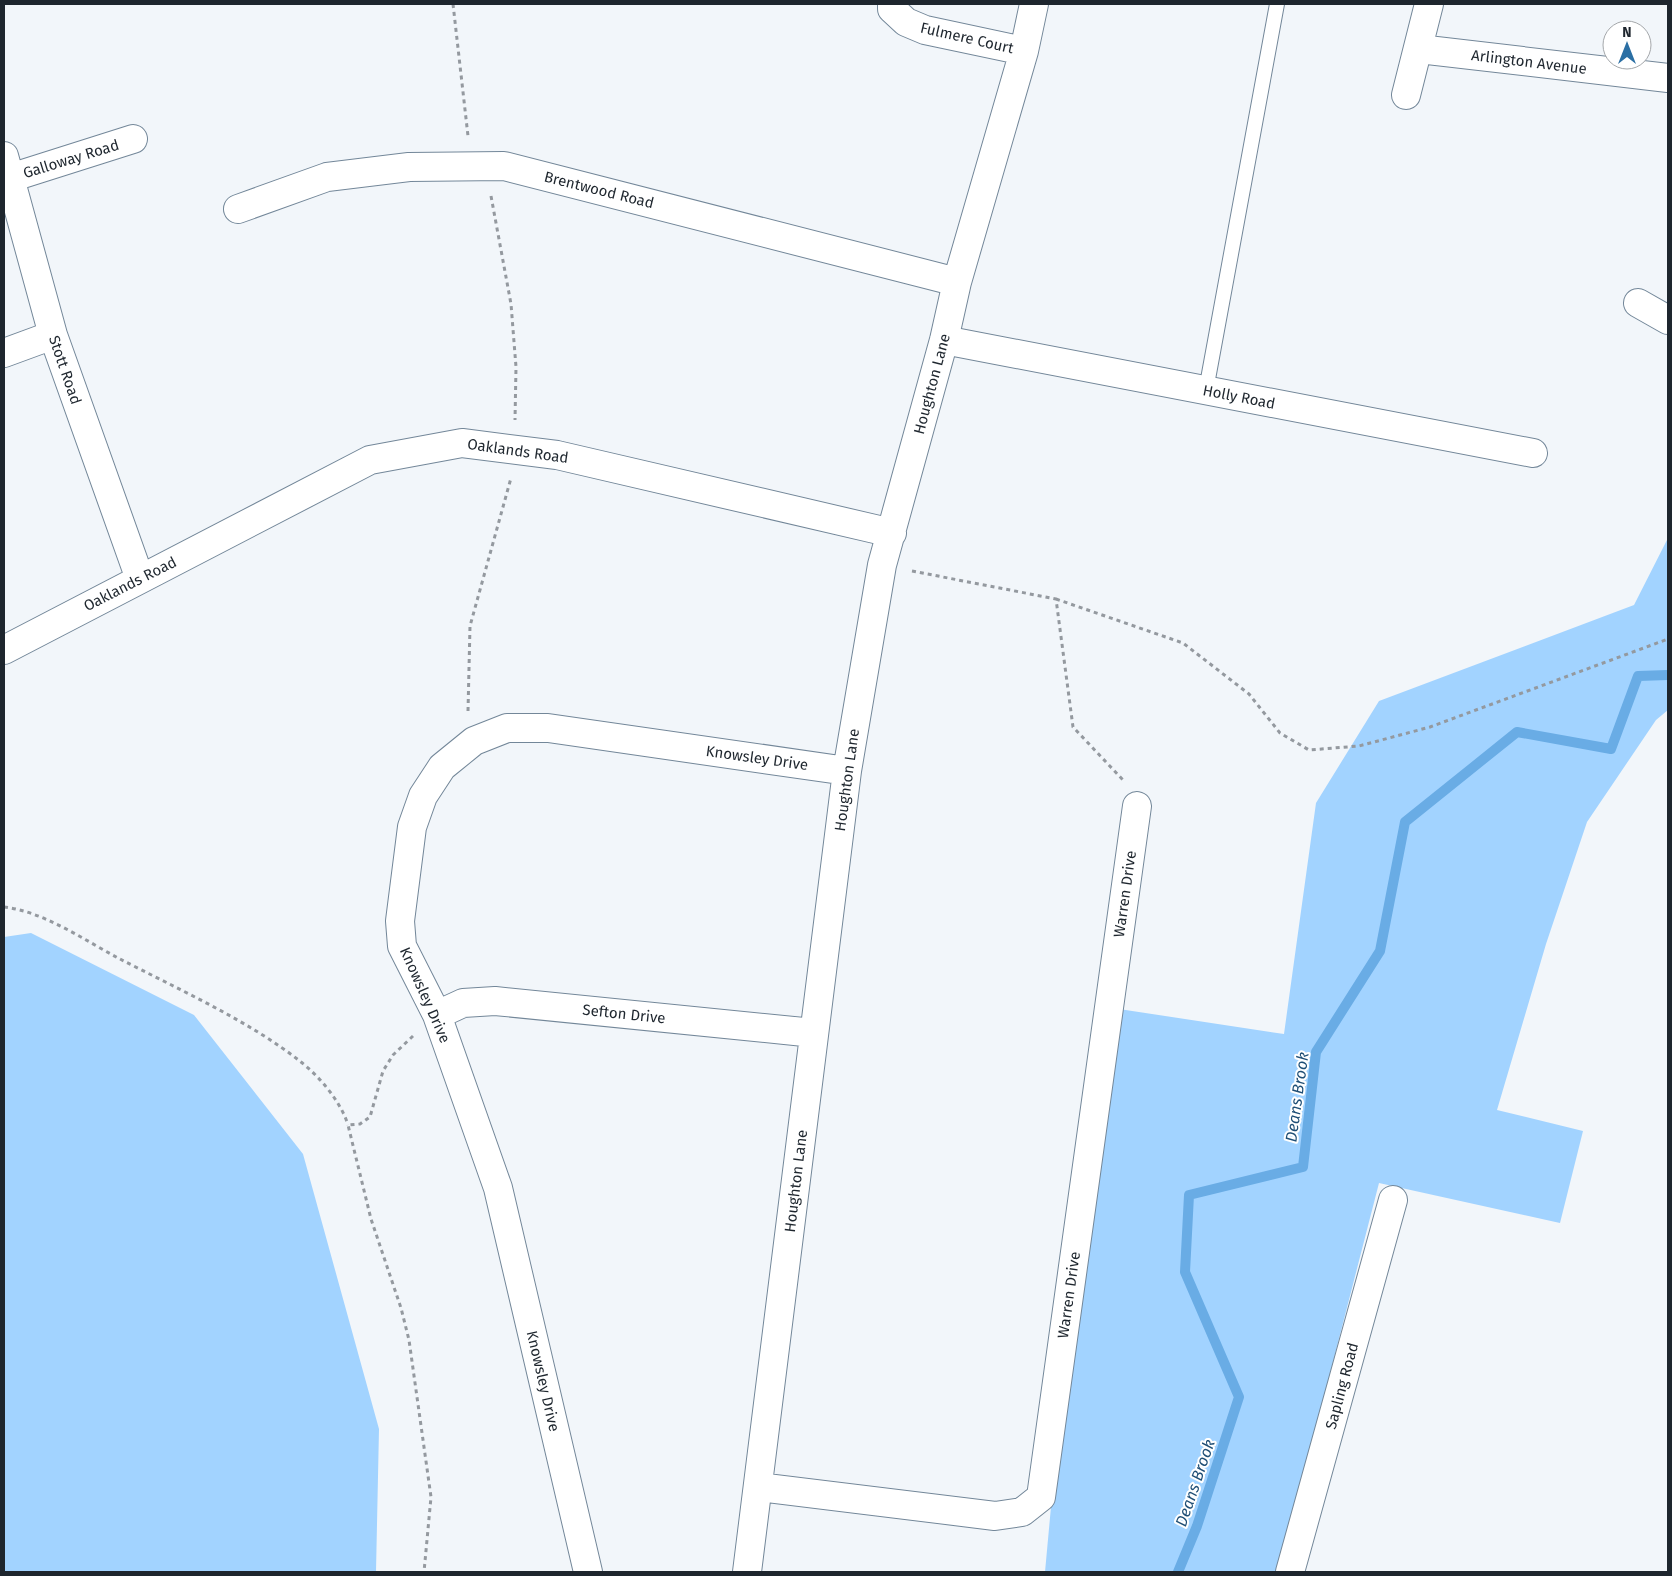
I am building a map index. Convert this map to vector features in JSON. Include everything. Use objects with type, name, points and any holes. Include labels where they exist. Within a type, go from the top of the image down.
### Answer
[{"type":"street","name":"Fulmere Court","points":[[892,4],[892,9],[906,22],[925,30],[1024,51]]},
{"type":"street","name":"Houghton Lane","points":[[747,1572],[847,771],[882,565],[944,340],[957,282],[1024,51],[1034,4]]},
{"type":"street","points":[[1406,95],[1429,4]]},
{"type":"street","name":"Arlington Avenue","points":[[1419,49],[1668,78]]},
{"type":"street","name":"Galloway Road","points":[[7,167],[133,139]]},
{"type":"street","name":"Brentwood Road","points":[[238,209],[327,177],[409,167],[504,166],[957,282]]},
{"type":"street","name":"Stott Road","points":[[7,167],[53,335],[140,579]]},
{"type":"street","points":[[1638,303],[1668,320]]},
{"type":"street","points":[[4,353],[53,335]]},
{"type":"street","name":"Holly Road","points":[[944,340],[1533,453]]},
{"type":"street","name":"Oaklands Road","points":[[4,650],[370,460],[462,443],[557,456],[892,533]]},
{"type":"street","name":"Knowsley Drive","points":[[588,1572],[498,1188],[437,1016],[402,946],[400,922],[412,826],[423,796],[442,767],[474,742],[507,728],[548,728],[847,771]]},
{"type":"street","name":"Warren Drive","points":[[759,1487],[995,1516],[1022,1512],[1041,1497],[1137,806]]},
{"type":"street","name":"Sefton Drive","points":[[437,1016],[463,1003],[494,1001],[814,1033]]},
{"type":"street","name":"Sapling Road","points":[[1290,1572],[1393,1200]]},
{"type":"lane","points":[[1206,390],[1277,4]]},
{"type":"path","points":[[453,4],[466,131],[488,180],[511,304],[516,367],[514,450],[510,483],[470,626],[468,708],[474,742]]},
{"type":"path","points":[[882,565],[1056,600],[1183,643],[1249,694],[1280,733],[1309,750],[1359,746],[1430,727],[1668,638]]},
{"type":"path","points":[[1056,600],[1073,727],[1124,780],[1137,806]]},
{"type":"path","points":[[4,906],[48,920],[264,1036],[302,1062],[324,1085],[346,1117],[371,1219],[401,1308],[409,1340],[431,1497],[424,1572]]},
{"type":"path","points":[[348,1125],[367,1121],[382,1071],[393,1055],[437,1016]]},
{"type":"shaded area","points":[[1668,538],[1668,710],[1656,720],[1587,822],[1546,944],[1497,1110],[1583,1131],[1560,1223],[1379,1183],[1279,1572],[1045,1572],[1052,1496],[1119,1009],[1284,1034],[1316,803],[1379,701],[1634,605]]},
{"type":"shaded area","points":[[31,933],[194,1015],[303,1154],[379,1429],[376,1572],[4,1572],[4,937]]},
{"type":"waterway","name":"Deans Brook","points":[[1178,1572],[1197,1526],[1239,1397],[1185,1272],[1189,1195],[1303,1167],[1316,1052],[1380,951],[1405,822],[1517,732],[1611,749],[1638,676],[1668,675]]}]
